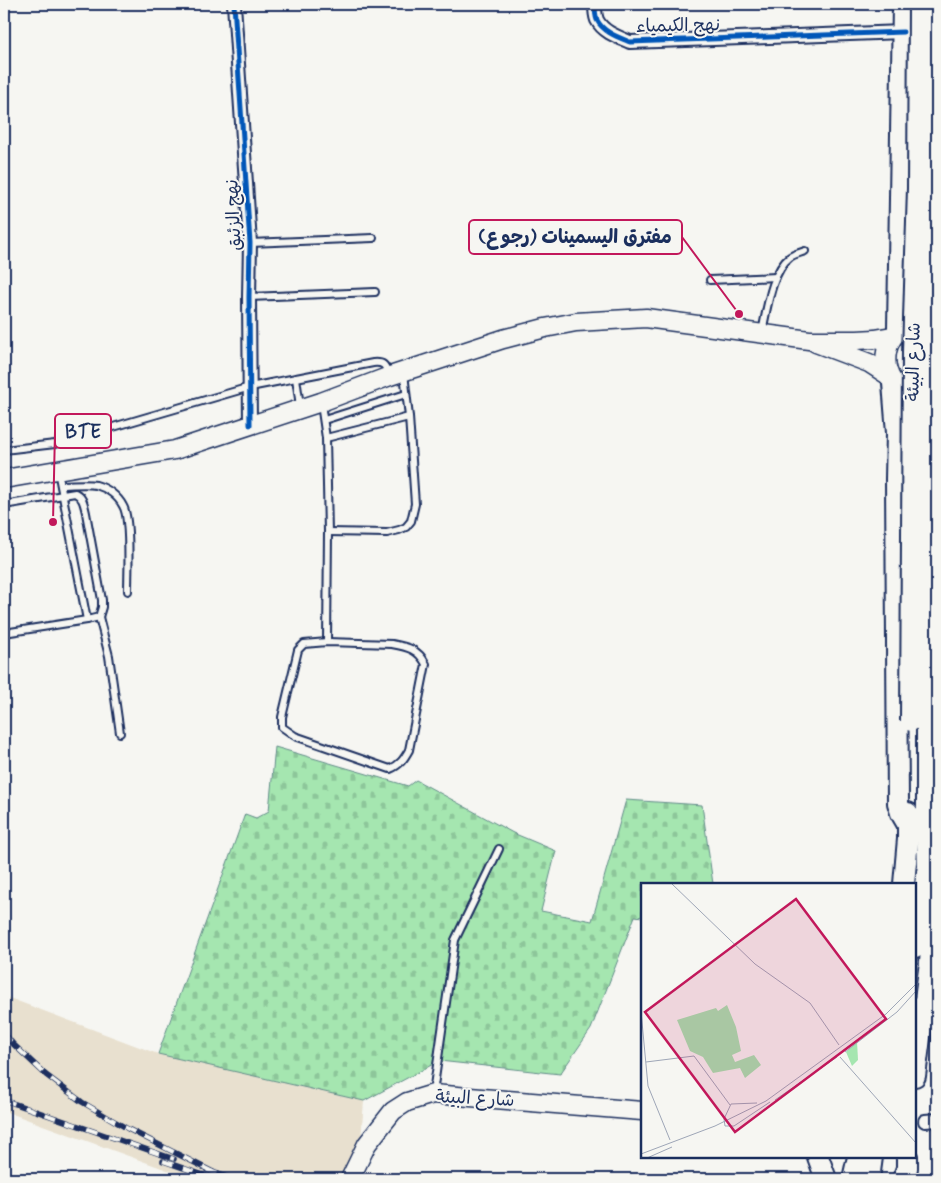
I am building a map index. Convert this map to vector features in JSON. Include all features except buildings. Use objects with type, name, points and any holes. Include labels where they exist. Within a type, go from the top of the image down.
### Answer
[{"type":"highway","points":[[895,333],[903,4]]},
{"type":"highway","name":"شارع البيئة","points":[[916,940],[928,866],[919,721],[913,362],[918,188],[919,4]]},
{"type":"highway","points":[[904,883],[911,757],[919,721],[936,37],[935,4]]},
{"type":"highway","points":[[891,380],[897,433],[898,803],[908,832],[893,868],[891,883]]},
{"type":"highway","points":[[928,866],[937,837]]},
{"type":"highway","points":[[916,1068],[930,962],[933,922],[924,895]]},
{"type":"highway","points":[[818,1158],[826,1179]]},
{"type":"highway","points":[[853,1179],[858,1158]]},
{"type":"highway","points":[[868,1179],[872,1158]]},
{"type":"highway","points":[[903,1179],[907,1168],[907,1158]]},
{"type":"main road","points":[[4,479],[59,477],[175,450],[300,409],[322,411],[397,374],[503,339],[576,322],[646,318],[809,340],[866,339],[895,333]]},
{"type":"main road","points":[[891,380],[885,356],[887,345],[895,333],[909,322],[933,320],[937,322]]},
{"type":"main road","points":[[809,340],[869,363],[902,391],[913,397],[937,396]]},
{"type":"main road","name":"شارع البيئة","points":[[350,1179],[367,1144],[393,1111],[406,1102],[433,1094],[641,1111]]},
{"type":"street","name":"نهج الزئبق","points":[[234,4],[250,243],[250,425]]},
{"type":"street","name":"نهج الكيمياء","points":[[594,4],[596,19],[603,28],[630,42],[903,32]]},
{"type":"lane","points":[[250,243],[373,238]]},
{"type":"lane","points":[[762,333],[779,269],[790,257],[805,251]]},
{"type":"lane","points":[[710,280],[776,277]]},
{"type":"lane","points":[[249,297],[375,292]]},
{"type":"lane","points":[[4,450],[56,444],[250,387],[380,362],[397,374],[406,394],[415,504],[411,521],[406,527],[387,533],[328,532]]},
{"type":"lane","points":[[296,378],[300,409]]},
{"type":"lane","points":[[327,642],[328,532],[326,438],[322,411],[406,394]]},
{"type":"lane","points":[[326,438],[409,417]]},
{"type":"lane","points":[[86,620],[59,477],[96,486],[110,492],[124,508],[128,527],[128,591]]},
{"type":"lane","points":[[4,505],[63,494],[75,493],[80,495],[83,501],[102,600],[102,607],[98,617],[109,656],[120,732]]},
{"type":"lane","points":[[4,633],[98,617]]},
{"type":"lane","points":[[327,642],[392,644],[414,650],[422,656],[426,664],[409,750],[403,760],[396,766],[390,769],[295,736],[282,727],[282,717],[298,650],[304,644],[327,642]]},
{"type":"lane","points":[[433,1094],[455,940],[499,848]]},
{"type":"shaded area","points":[[4,996],[158,1054],[364,1101],[358,1179],[192,1179],[4,1111]]},
{"type":"green space","points":[[275,747],[408,786],[416,780],[513,833],[556,851],[541,911],[592,921],[626,800],[702,805],[713,883],[641,883],[641,917],[635,916],[591,1029],[560,1074],[439,1061],[364,1101],[158,1054],[245,814],[256,818],[269,811]]},
{"type":"railway","points":[[4,1033],[46,1075],[82,1102],[128,1129],[213,1172]]},
{"type":"railway","points":[[4,1100],[174,1159]]},
{"type":"railway","points":[[163,1161],[215,1179]]},
{"type":"railway","points":[[207,1170],[233,1179]]},
{"type":"cycle path","points":[[234,4],[250,243],[250,425]]},
{"type":"cycle path","points":[[595,4],[597,20],[603,28],[611,34],[630,42],[903,32]]},
{"type":"place","name":"مفترق اليسمينات (رجوع)","points":[[739,314]]},
{"type":"place","name":"BTE","points":[[53,522]]}]
